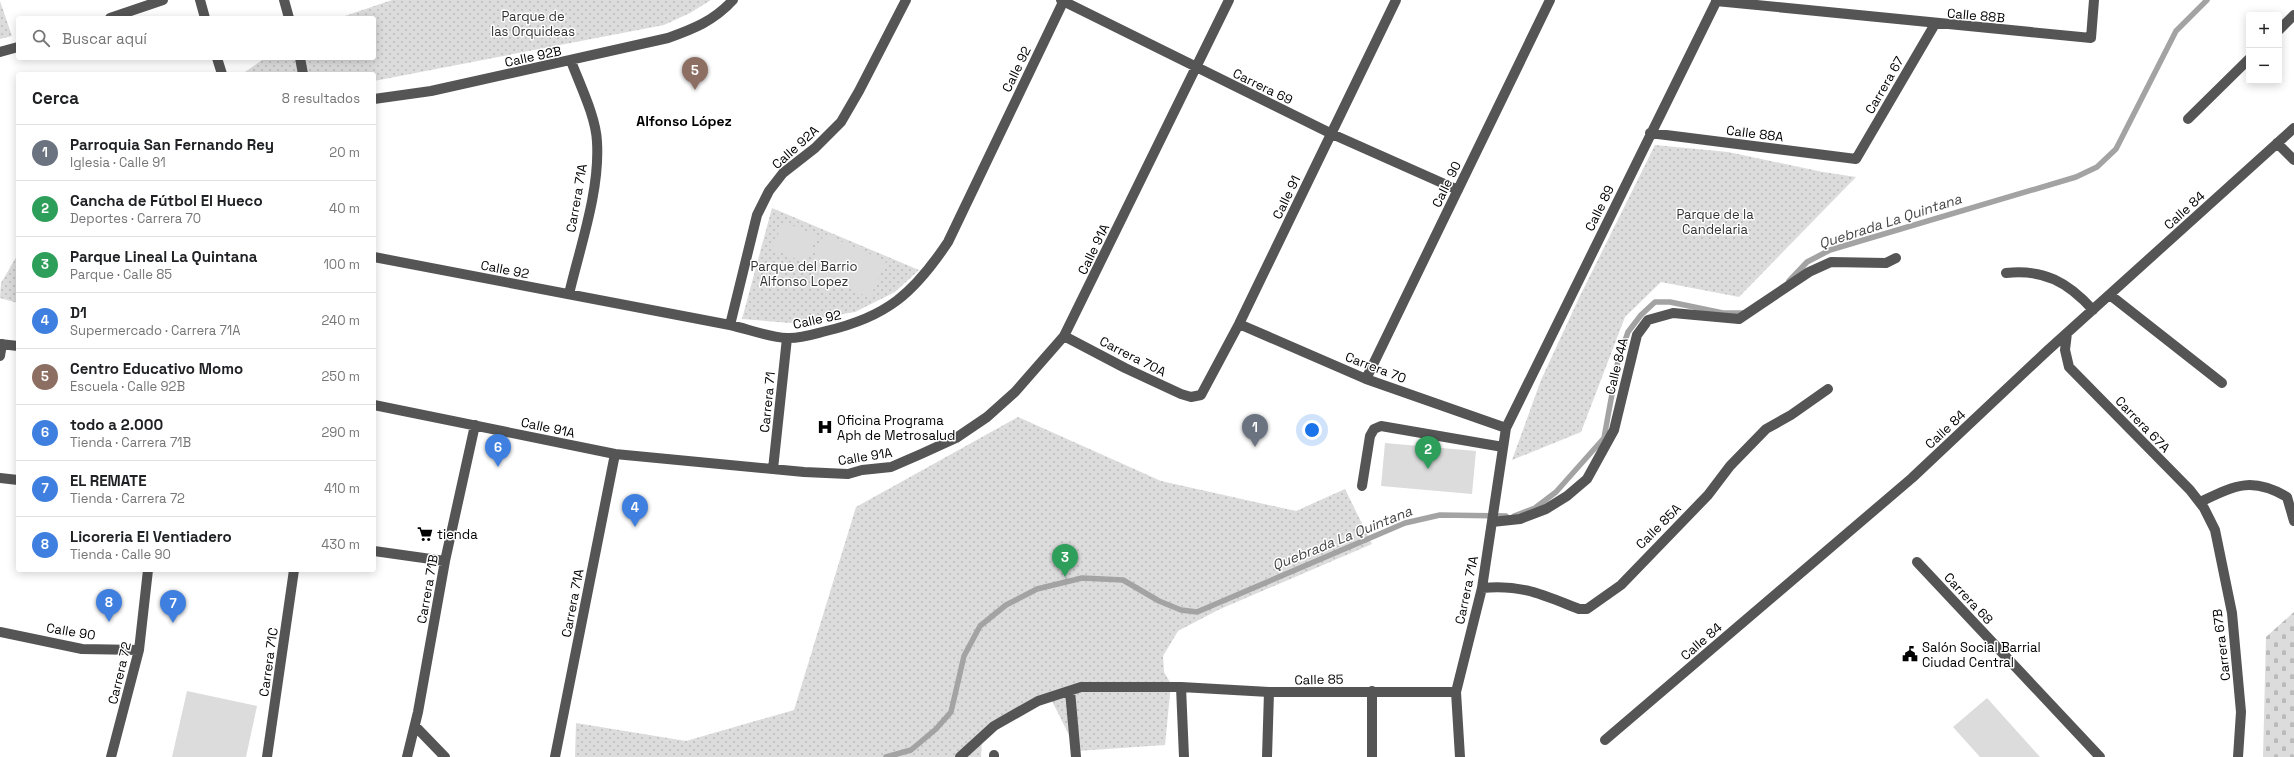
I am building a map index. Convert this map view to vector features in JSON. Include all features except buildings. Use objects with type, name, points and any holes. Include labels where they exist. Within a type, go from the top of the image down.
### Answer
[{"type":"street","points":[[116,16],[163,0]]},
{"type":"street","points":[[200,0],[204,16]]},
{"type":"street","points":[[284,0],[289,16]]},
{"type":"street","name":"Calle 92B","points":[[376,99],[431,91],[668,38],[698,27],[721,13],[733,0]]},
{"type":"street","name":"Calle 92A","points":[[730,325],[757,215],[769,191],[783,173],[815,148],[841,122],[859,91],[906,0]]},
{"type":"street","name":"Calle 92","points":[[376,257],[730,325],[787,338],[841,328],[888,309],[909,291],[931,268],[948,242],[1062,0]]},
{"type":"street","name":"Carrera 69","points":[[1062,0],[1332,134],[1458,190]]},
{"type":"street","name":"Calle 91A","points":[[376,405],[615,454],[774,469],[848,474],[862,470],[891,467],[956,438],[987,417],[1015,392],[1064,336],[1197,68],[1229,0]]},
{"type":"street","name":"Calle 91","points":[[1191,397],[1201,395],[1239,324],[1396,0]]},
{"type":"street","name":"Calle 90","points":[[1366,379],[1550,0]]},
{"type":"street","name":"Calle 88B","points":[[1716,1],[1935,24],[2091,38],[2094,0]]},
{"type":"street","name":"Calle 89","points":[[1506,428],[1716,1]]},
{"type":"street","points":[[2282,27],[2294,15]]},
{"type":"street","name":"Carrera 67","points":[[1856,159],[1935,24]]},
{"type":"street","points":[[218,60],[221,72]]},
{"type":"street","name":"Carrera 71A","points":[[569,294],[593,189],[597,141],[592,118],[572,60]]},
{"type":"street","points":[[2188,119],[2246,63]]},
{"type":"street","name":"Calle 84","points":[[1605,740],[1912,478],[2067,333],[2294,128]]},
{"type":"street","name":"Calle 88A","points":[[1650,133],[1856,159]]},
{"type":"street","points":[[2277,143],[2294,160]]},
{"type":"street","name":"Calle 84A","points":[[1492,522],[1520,519],[1546,509],[1567,496],[1588,479],[1614,430],[1637,335],[1648,320],[1673,313],[1738,319],[1809,272],[1831,262],[1886,263],[1896,258]]},
{"type":"street","points":[[2006,273],[2023,271],[2054,278],[2071,288],[2093,310]]},
{"type":"street","points":[[2110,295],[2222,383]]},
{"type":"street","name":"Carrera 70","points":[[1239,324],[1366,379],[1506,428]]},
{"type":"street","name":"Carrera 67A","points":[[2067,333],[2065,350],[2069,367],[2200,502],[2215,530]]},
{"type":"street","name":"Carrera 70A","points":[[1064,336],[1125,368],[1191,397]]},
{"type":"street","name":"Carrera 71","points":[[774,469],[787,338]]},
{"type":"street","points":[[0,356],[1,344],[16,346]]},
{"type":"street","name":"Calle 85A","points":[[1482,588],[1504,586],[1525,589],[1579,609],[1587,609],[1621,585],[1708,495],[1730,466],[1766,429],[1791,415],[1828,388]]},
{"type":"street","name":"Carrera 71B","points":[[406,757],[415,726],[445,561],[475,425]]},
{"type":"street","points":[[1362,486],[1370,436],[1374,429],[1381,426],[1503,447]]},
{"type":"street","name":"Carrera 71A","points":[[1460,757],[1456,692],[1482,588],[1506,428]]},
{"type":"street","name":"Carrera 71A","points":[[555,757],[615,454]]},
{"type":"street","points":[[0,478],[16,480]]},
{"type":"street","points":[[2200,502],[2235,485],[2257,484],[2273,489],[2287,497],[2294,521]]},
{"type":"street","name":"Carrera 67B","points":[[2215,530],[2233,627],[2241,712],[2238,757]]},
{"type":"street","points":[[376,551],[445,561]]},
{"type":"street","name":"Carrera 68","points":[[1917,562],[2100,757]]},
{"type":"street","name":"Carrera 72","points":[[111,757],[139,650],[148,572]]},
{"type":"street","name":"Carrera 71C","points":[[267,757],[294,572]]},
{"type":"street","name":"Calle 90","points":[[0,632],[82,649],[139,650]]},
{"type":"street","points":[[1182,687],[1184,757]]},
{"type":"street","name":"Calle 85","points":[[960,757],[994,726],[1038,701],[1081,688],[1182,687],[1270,692],[1456,692]]},
{"type":"street","points":[[1070,691],[1076,757]]},
{"type":"street","points":[[1267,757],[1270,692]]},
{"type":"street","points":[[1372,692],[1372,757]]},
{"type":"street","points":[[415,726],[445,757]]},
{"type":"green space","name":"Parque de las Orquideas","points":[[392,0],[711,0],[690,13],[664,25],[376,81],[376,72],[245,72],[262,60],[376,60],[376,16],[345,16]]},
{"type":"green space","points":[[0,1],[12,36],[0,39]]},
{"type":"green space","name":"Parque de la Candelaria","points":[[1655,145],[1728,152],[1823,172],[1856,177],[1739,297],[1661,282],[1625,317],[1581,432],[1512,460],[1541,380],[1579,298]]},
{"type":"green space","name":"Parque del Barrio Alfonso Lopez","points":[[772,208],[919,270],[895,292],[855,312],[790,323],[742,319]]},
{"type":"green space","points":[[783,222],[817,235],[806,263],[772,249]]},
{"type":"green space","points":[[824,234],[886,261],[870,298],[808,270]]},
{"type":"green space","points":[[16,257],[16,302],[0,298],[1,283]]},
{"type":"green space","points":[[1018,417],[1161,481],[1296,511],[1345,489],[1372,544],[1218,610],[1178,631],[1163,656],[1164,672],[1171,684],[1165,745],[1077,751],[1048,693],[982,739],[981,757],[575,757],[576,723],[686,741],[794,710],[856,507]]},
{"type":"green space","points":[[1385,443],[1476,451],[1472,494],[1381,486]]},
{"type":"green space","points":[[2294,612],[2294,757],[2263,757],[2266,637]]},
{"type":"green space","points":[[187,691],[257,706],[246,757],[172,757]]},
{"type":"green space","points":[[1987,698],[2040,757],[1980,757],[1953,727]]},
{"type":"waterway","name":"Quebrada La Quintana","points":[[1789,281],[1807,262],[1830,250],[2076,177],[2097,167],[2116,149],[2176,31],[2207,0]]},
{"type":"waterway","name":"Quebrada La Quintana","points":[[1514,516],[1535,508],[1556,492],[1604,438],[1618,361],[1628,332],[1641,315],[1655,302],[1670,302],[1723,313],[1746,313]]},
{"type":"waterway","name":"Quebrada La Quintana","points":[[886,757],[911,750],[936,729],[951,712],[964,656],[980,626],[1006,605],[1037,589],[1082,578],[1123,580],[1159,601],[1181,610],[1197,612],[1405,523],[1440,515],[1506,516]]},
{"type":"place","name":"Centro Educativo Momo","points":[[695,90]]},
{"type":"place","name":"Oficina Programa Aph de Metrosalud","points":[[825,427]]},
{"type":"place","name":"Parroquia San Fernando Rey","points":[[1255,447]]},
{"type":"place","name":"todo a 2.000","points":[[498,467]]},
{"type":"place","name":"Cancha de Fútbol El Hueco","points":[[1428,469]]},
{"type":"place","name":"D1","points":[[635,527]]},
{"type":"place","name":"tienda","points":[[425,534]]},
{"type":"place","name":"Parque Lineal La Quintana","points":[[1065,577]]},
{"type":"place","name":"Licoreria El Ventiadero","points":[[109,622]]},
{"type":"place","name":"EL REMATE","points":[[173,623]]},
{"type":"place","name":"Salón Social Barrial Ciudad Central","points":[[1910,654]]},
{"type":"district","name":"Alfonso López","points":[[684,121]]}]
